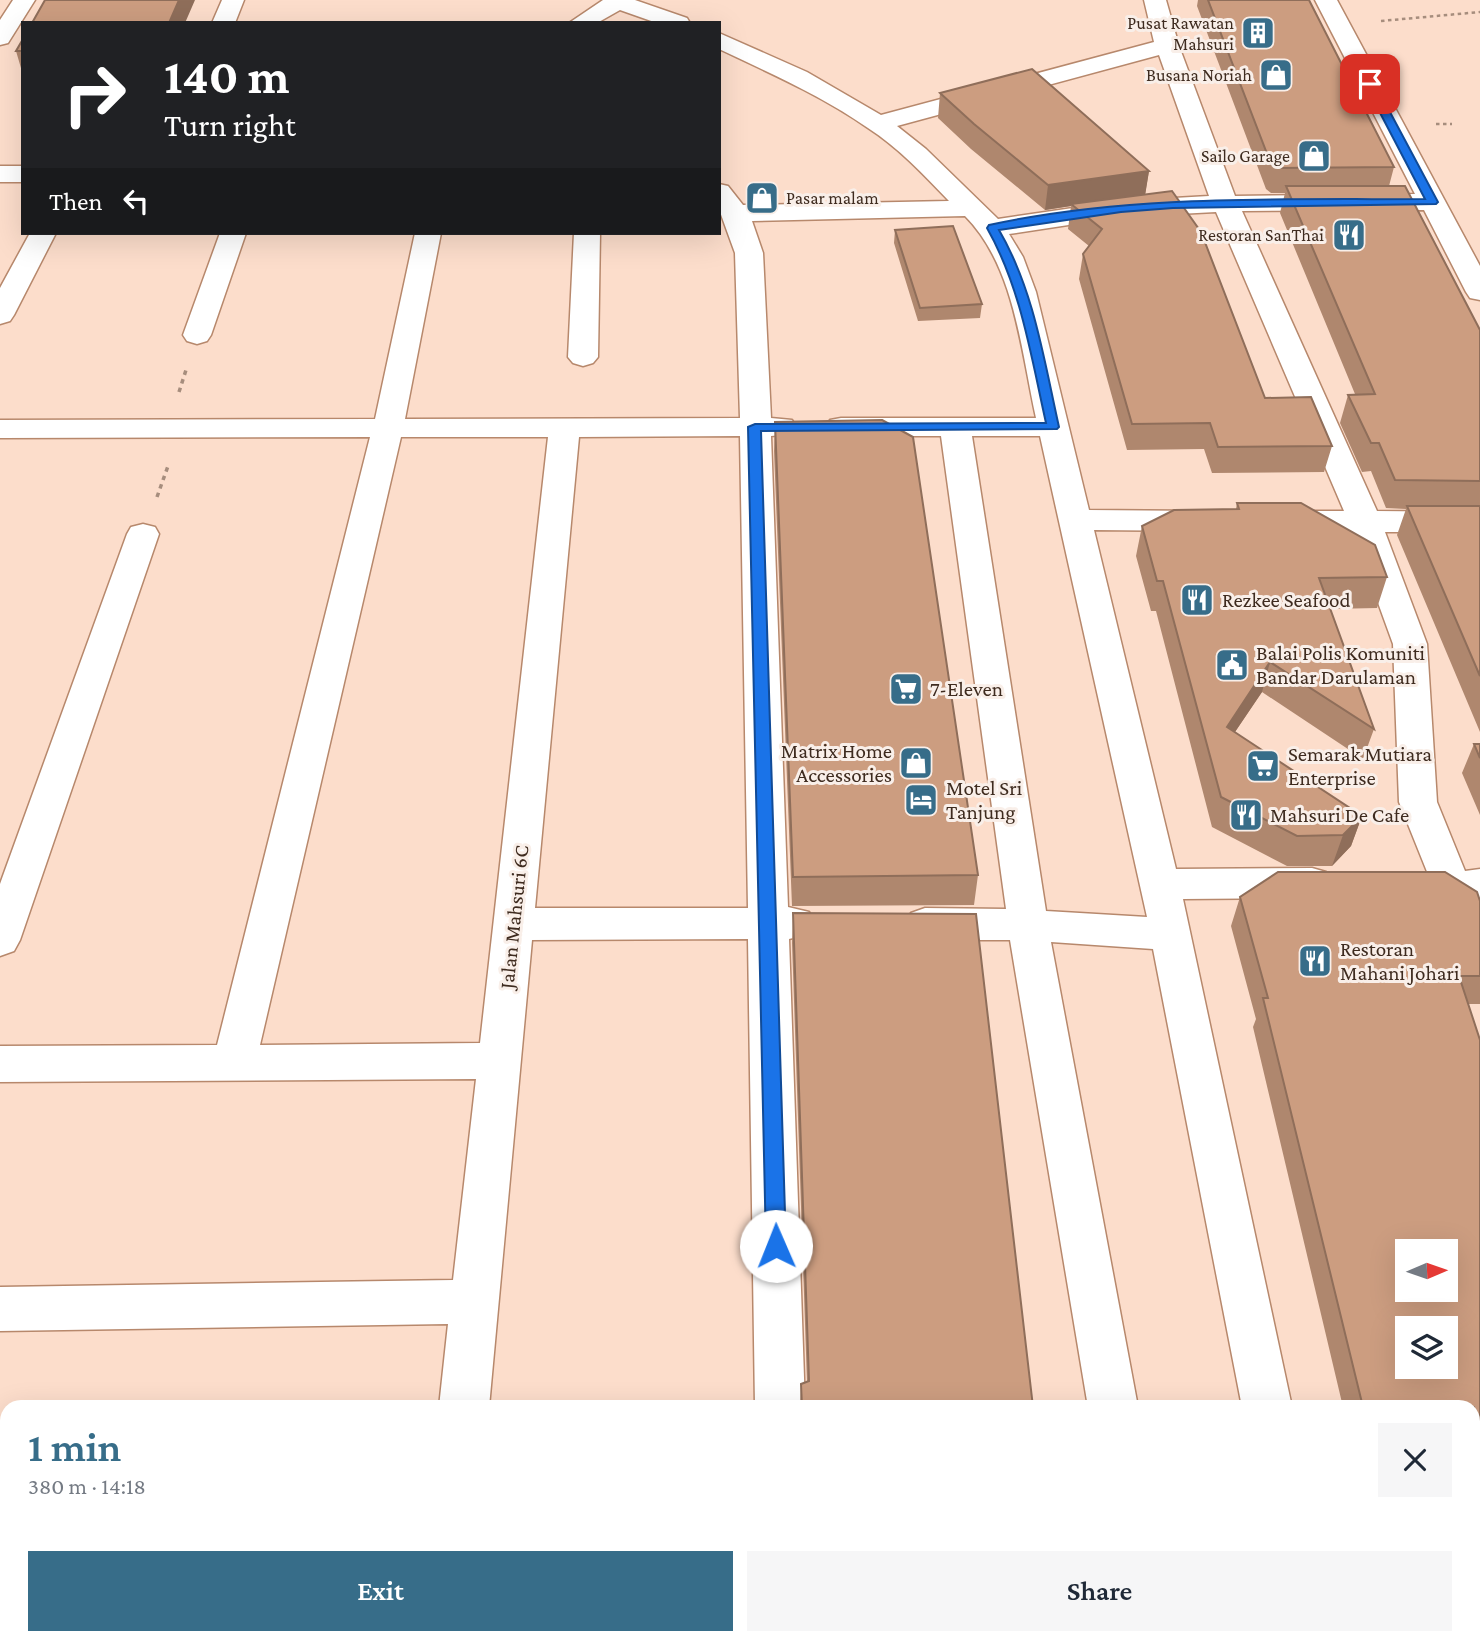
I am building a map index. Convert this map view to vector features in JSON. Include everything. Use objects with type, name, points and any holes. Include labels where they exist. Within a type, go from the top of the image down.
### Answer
[{"type":"street","points":[[0,38],[24,0]]},
{"type":"street","points":[[224,21],[233,0]]},
{"type":"street","points":[[583,21],[617,0],[674,21]]},
{"type":"street","points":[[1155,0],[1167,46],[1225,204],[1365,522],[1410,644],[1418,802],[1471,885]]},
{"type":"street","points":[[1332,11],[1480,292]]},
{"type":"street","points":[[721,41],[799,77],[878,123],[917,154],[982,218],[1009,257],[1023,292],[1160,884],[1266,1400]]},
{"type":"street","points":[[878,123],[1167,46]]},
{"type":"street","points":[[1035,81],[1054,99]]},
{"type":"street","points":[[0,174],[21,174]]},
{"type":"street","points":[[1144,178],[1173,204]]},
{"type":"street","points":[[780,1400],[749,253],[727,203],[982,218],[1173,204],[1433,202]]},
{"type":"street","points":[[0,315],[42,235]]},
{"type":"street","points":[[197,335],[232,235]]},
{"type":"street","points":[[234,1063],[388,428],[428,235]]},
{"type":"street","points":[[583,357],[587,235]]},
{"type":"street","points":[[955,427],[1028,925],[1112,1400]]},
{"type":"street","points":[[0,429],[1053,427]]},
{"type":"street","name":"Jalan Mahsuri 6C","points":[[465,1400],[564,428]]},
{"type":"street","points":[[1076,520],[1480,522]]},
{"type":"street","points":[[0,940],[143,534]]},
{"type":"street","points":[[1160,884],[1353,883]]},
{"type":"street","points":[[1408,883],[1471,885]]},
{"type":"street","points":[[513,924],[836,924]]},
{"type":"street","points":[[891,924],[1028,925],[1171,934]]},
{"type":"street","points":[[0,1064],[499,1061]]},
{"type":"street","points":[[0,1309],[474,1302]]},
{"type":"path","points":[[1332,11],[1426,19],[1480,12]]},
{"type":"path","points":[[143,534],[174,429],[197,335]]},
{"type":"building","points":[[45,0],[179,0],[170,21],[33,21]]},
{"type":"building","points":[[1208,0],[1309,0],[1394,167],[1277,168],[1271,164]]},
{"type":"building","points":[[1032,69],[1149,171],[1048,185],[940,93]]},
{"type":"building","points":[[1286,186],[1405,186],[1480,330],[1480,481],[1395,480],[1379,443],[1371,443],[1348,395],[1375,394]]},
{"type":"building","points":[[1172,191],[1201,232],[1265,398],[1311,397],[1332,446],[1218,447],[1210,423],[1132,424],[1083,254],[1102,229],[1071,204]]},
{"type":"building","points":[[953,226],[982,304],[920,308],[895,230]]},
{"type":"building","points":[[882,420],[913,437],[978,875],[793,877],[775,422]]},
{"type":"building","points":[[1237,503],[1301,503],[1375,545],[1387,577],[1319,578],[1374,729],[1270,662],[1227,727],[1362,816],[1343,835],[1297,836],[1221,797],[1163,581],[1157,581],[1142,526],[1174,510],[1239,509]]},
{"type":"building","points":[[1407,506],[1480,506],[1480,676]]},
{"type":"building","points":[[1474,744],[1480,744],[1480,758]]},
{"type":"building","points":[[1278,872],[1445,872],[1477,892],[1480,901],[1480,976],[1459,976],[1480,1040],[1480,1400],[1361,1400],[1263,998],[1268,998],[1240,897]]},
{"type":"building","points":[[793,913],[976,914],[1032,1400],[802,1400],[801,1384],[809,1381]]},
{"type":"place","name":"Pusat Rawatan Mahsuri","points":[[1258,33]]},
{"type":"place","name":"Busana Noriah","points":[[1276,75]]},
{"type":"place","name":"Sailo Garage","points":[[1314,156]]},
{"type":"place","name":"Pasar malam","points":[[762,198]]},
{"type":"place","name":"Restoran SanThai","points":[[1349,235]]},
{"type":"place","name":"Rezkee Seafood","points":[[1197,600]]},
{"type":"place","name":"Balai Polis Komuniti Bandar Darulaman","points":[[1232,665]]},
{"type":"place","name":"7-Eleven","points":[[906,689]]},
{"type":"place","name":"Matrix Home Accessories","points":[[916,763]]},
{"type":"place","name":"Semarak Mutiara Enterprise","points":[[1263,766]]},
{"type":"place","name":"Motel Sri Tanjung","points":[[921,800]]},
{"type":"place","name":"Mahsuri De Cafe","points":[[1246,815]]},
{"type":"place","name":"Restoran Mahani Johari","points":[[1315,961]]},
{"type":"route","points":[[776,1246],[755,427],[1053,427],[1023,292],[1009,257],[992,228],[1173,204],[1433,202],[1370,84]]}]
